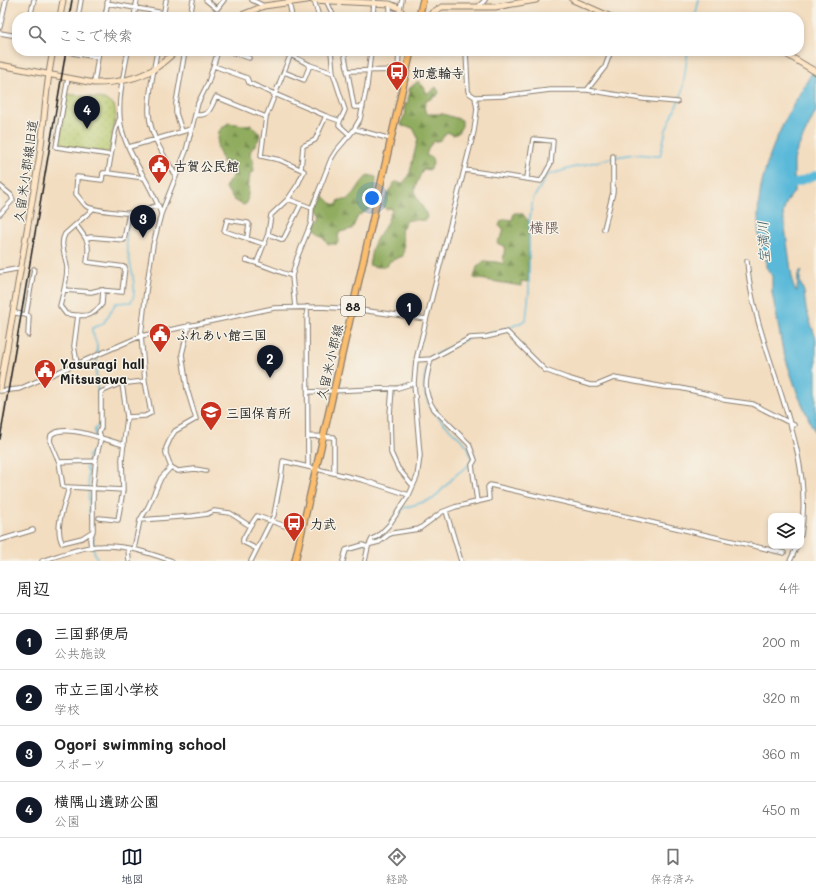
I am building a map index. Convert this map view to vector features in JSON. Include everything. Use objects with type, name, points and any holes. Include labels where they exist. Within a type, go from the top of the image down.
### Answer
[{"type":"main road","points":[[420,12],[423,0]]},
{"type":"main road","name":"久留米小郡線","points":[[295,561],[410,56]]},
{"type":"street","points":[[0,27],[6,0]]},
{"type":"street","points":[[31,12],[34,0]]},
{"type":"street","points":[[61,12],[63,0]]},
{"type":"street","points":[[79,12],[81,0]]},
{"type":"street","points":[[135,12],[137,0]]},
{"type":"street","points":[[164,12],[166,0]]},
{"type":"street","points":[[191,12],[193,0]]},
{"type":"street","points":[[206,0],[217,9],[224,0]]},
{"type":"street","points":[[252,0],[266,6]]},
{"type":"street","points":[[266,6],[271,0]]},
{"type":"street","points":[[250,12],[266,6],[306,0]]},
{"type":"street","points":[[318,12],[315,0],[390,4],[396,5],[402,12]]},
{"type":"street","points":[[326,0],[332,12]]},
{"type":"street","points":[[400,9],[402,0]]},
{"type":"street","points":[[478,7],[485,0]]},
{"type":"street","points":[[433,12],[442,6],[495,7],[536,0]]},
{"type":"street","points":[[573,0],[600,12]]},
{"type":"street","points":[[106,12],[107,2],[152,12]]},
{"type":"street","points":[[289,2],[291,12]]},
{"type":"street","points":[[373,12],[374,2]]},
{"type":"street","points":[[390,4],[390,12]]},
{"type":"street","points":[[0,33],[12,35]]},
{"type":"street","name":"久留米小郡線旧道","points":[[0,390],[2,363],[21,268],[42,141],[48,74],[52,56]]},
{"type":"street","points":[[92,56],[98,57],[94,82]]},
{"type":"street","points":[[127,56],[123,81],[120,119],[123,134],[159,206],[161,214]]},
{"type":"street","points":[[156,56],[149,100],[149,113],[156,139],[176,176]]},
{"type":"street","points":[[0,65],[68,78],[108,83],[137,77],[154,69],[170,56]]},
{"type":"street","points":[[182,131],[176,113],[176,103],[184,56]]},
{"type":"street","points":[[127,417],[145,416],[151,413],[145,381],[141,336],[153,245],[161,214],[186,151],[198,104],[208,83],[216,56]]},
{"type":"street","points":[[243,56],[249,58]]},
{"type":"street","points":[[290,56],[266,117],[261,156],[280,160],[301,169]]},
{"type":"street","points":[[297,56],[310,65],[333,73]]},
{"type":"street","points":[[331,56],[333,73],[345,110],[339,125],[350,135]]},
{"type":"street","points":[[345,56],[354,107],[363,107]]},
{"type":"street","points":[[295,307],[292,276],[297,258],[311,223],[312,208],[331,159],[336,150],[350,135],[360,119],[366,93],[370,56]]},
{"type":"street","points":[[398,70],[399,56]]},
{"type":"street","points":[[466,56],[468,91],[475,97],[502,96],[550,90],[587,90],[643,99],[677,102]]},
{"type":"street","points":[[587,90],[605,67],[609,56]]},
{"type":"street","points":[[791,56],[816,72]]},
{"type":"street","points":[[284,72],[304,80],[310,65]]},
{"type":"street","points":[[214,66],[247,78],[249,84],[340,122]]},
{"type":"street","points":[[348,71],[407,70]]},
{"type":"street","points":[[68,78],[56,147],[111,155]]},
{"type":"street","points":[[195,115],[204,116],[208,114],[216,97],[266,117]]},
{"type":"street","points":[[365,561],[372,539],[389,525],[409,495],[419,468],[420,456],[414,383],[416,360],[474,131],[477,115],[475,97]]},
{"type":"street","points":[[257,262],[268,234],[271,214],[288,199],[298,184],[304,170],[301,169],[303,146],[315,140],[326,116]]},
{"type":"street","points":[[108,173],[115,132],[120,119]]},
{"type":"street","points":[[129,147],[191,129]]},
{"type":"street","points":[[354,129],[391,139]]},
{"type":"street","points":[[464,170],[541,181],[551,163],[553,141],[533,139],[527,178]]},
{"type":"street","points":[[604,230],[613,192],[613,156]]},
{"type":"street","points":[[144,178],[108,173],[102,173],[102,180],[78,177],[76,194],[86,207],[94,209],[129,213],[137,212],[152,206],[159,206]]},
{"type":"street","points":[[0,186],[11,195],[13,200],[0,214]]},
{"type":"street","points":[[288,199],[312,208]]},
{"type":"street","points":[[268,234],[283,240],[301,204]]},
{"type":"street","points":[[94,209],[65,234],[63,238],[67,268],[60,306],[66,314],[90,315],[102,304],[103,290]]},
{"type":"street","points":[[87,238],[91,237],[124,240],[129,213]]},
{"type":"street","points":[[247,238],[248,223],[226,220],[224,231],[264,244]]},
{"type":"street","points":[[64,290],[91,292],[103,290],[122,292],[125,267],[87,262],[89,248],[87,238],[76,225]]},
{"type":"street","points":[[246,260],[257,262],[292,276]]},
{"type":"street","points":[[747,261],[750,292],[794,425],[804,464],[804,521]]},
{"type":"street","points":[[0,272],[21,268]]},
{"type":"street","points":[[26,315],[34,270]]},
{"type":"street","points":[[0,390],[19,389],[141,336],[274,308],[307,307],[353,309],[426,318]]},
{"type":"street","points":[[307,307],[308,467]]},
{"type":"street","points":[[13,312],[29,316],[28,335]]},
{"type":"street","points":[[77,363],[74,346],[78,315]]},
{"type":"street","points":[[189,325],[182,354],[187,389],[196,419],[175,431],[166,448],[166,454],[171,467],[178,471],[195,469],[206,471]]},
{"type":"street","points":[[416,360],[431,359],[470,338],[494,336],[507,332],[545,370],[561,376],[597,385],[614,378],[664,387],[680,388],[708,394],[724,400],[753,404],[794,425]]},
{"type":"street","points":[[431,359],[426,382],[431,405],[469,444],[475,460],[472,465],[477,501]]},
{"type":"street","points":[[90,548],[93,488],[96,461],[101,438],[99,432],[101,428],[101,392],[122,384],[145,381]]},
{"type":"street","points":[[308,392],[392,388],[414,383]]},
{"type":"street","points":[[99,518],[118,520],[123,490],[122,460],[127,417],[122,384]]},
{"type":"street","points":[[392,388],[390,415],[391,453],[402,473],[413,486]]},
{"type":"street","points":[[123,490],[63,487],[59,462],[50,441],[50,435],[54,432],[87,433],[124,445]]},
{"type":"street","points":[[308,436],[334,437],[334,473]]},
{"type":"street","points":[[59,462],[96,461]]},
{"type":"street","points":[[251,561],[274,515],[283,461],[334,473],[409,495]]},
{"type":"street","points":[[134,549],[140,520],[148,507],[161,478],[171,467]]},
{"type":"street","points":[[343,561],[346,550],[379,542],[393,533],[419,529],[446,511],[477,501],[489,499],[488,487],[490,485],[784,553]]},
{"type":"street","points":[[69,487],[61,515],[59,536],[62,542],[82,538],[92,531]]},
{"type":"street","points":[[140,520],[193,516],[207,514],[214,511],[230,513],[250,526]]},
{"type":"street","points":[[446,511],[461,561]]},
{"type":"street","points":[[257,549],[243,542],[243,539],[257,516],[270,522],[285,526],[302,528]]},
{"type":"street","points":[[0,540],[34,530]]},
{"type":"street","points":[[42,561],[102,546],[134,549],[172,561]]},
{"type":"street","points":[[128,548],[129,561]]},
{"type":"street","points":[[790,561],[796,549]]},
{"type":"green space","points":[[418,81],[425,88],[426,93],[430,92],[436,87],[439,92],[437,96],[426,101],[424,108],[427,114],[443,114],[462,120],[462,126],[458,133],[454,135],[447,132],[440,140],[434,141],[429,147],[426,155],[432,158],[433,164],[430,170],[423,169],[415,190],[415,194],[427,217],[425,220],[406,221],[401,231],[404,247],[403,256],[390,261],[387,266],[377,267],[369,265],[372,249],[375,241],[386,225],[392,211],[391,208],[386,209],[383,207],[383,203],[395,182],[403,183],[409,176],[418,138],[413,128],[402,126],[401,122],[406,113],[404,106],[409,101],[407,98],[410,94],[409,89]]},
{"type":"green space","points":[[67,94],[104,99],[114,105],[116,115],[109,152],[107,153],[60,145],[59,143]]},
{"type":"green space","points":[[228,123],[246,125],[251,124],[260,134],[259,139],[250,152],[253,160],[254,172],[250,173],[247,203],[244,205],[235,201],[225,187],[234,174],[229,162],[222,162],[217,148],[219,131]]},
{"type":"green space","points":[[368,175],[376,177],[375,196],[371,206],[368,210],[358,216],[352,229],[340,232],[337,244],[328,244],[313,228],[313,226],[320,220],[321,215],[317,207],[318,199],[323,195],[331,203],[337,205],[339,200],[347,200],[353,195]]},
{"type":"green space","points":[[514,213],[522,213],[529,222],[528,282],[521,281],[521,286],[474,278],[477,267],[484,261],[505,264],[503,261],[505,246],[497,243],[503,232],[503,228],[499,226],[501,221],[506,219],[512,220]]},
{"type":"water","name":"宝満川","points":[[816,66],[816,111],[797,150],[794,160],[794,192],[787,201],[783,213],[793,285],[797,291],[798,275],[801,270],[800,282],[804,292],[806,309],[816,339],[816,435],[798,395],[783,351],[772,292],[772,276],[766,267],[766,258],[761,254],[758,217],[760,196],[769,157],[795,101]]},
{"type":"waterway","points":[[696,12],[699,0]]},
{"type":"waterway","points":[[483,335],[509,328],[526,320],[529,291],[529,222],[533,199],[546,177],[548,175],[575,167],[615,157],[635,154],[660,156],[666,130],[682,93],[687,56]]},
{"type":"waterway","points":[[785,187],[816,175]]},
{"type":"waterway","points":[[99,410],[96,372],[97,345],[92,328],[103,324],[116,303],[131,302],[133,297],[134,281],[126,241],[131,217]]},
{"type":"waterway","points":[[389,527],[404,508],[433,499],[457,474],[470,464],[472,460],[468,447],[436,415],[426,398],[424,389],[425,371],[429,358],[470,337]]},
{"type":"waterway","points":[[91,525],[88,471],[85,466],[89,462],[88,456],[95,448],[95,429],[100,424]]},
{"type":"waterway","points":[[93,535],[94,551],[98,561]]},
{"type":"waterway","points":[[345,561],[349,546],[369,542]]},
{"type":"railway","points":[[70,12],[72,0]]},
{"type":"railway","points":[[0,439],[65,56]]},
{"type":"place","name":"如意輪寺","points":[[397,92]]},
{"type":"place","name":"横隅山遺跡公園","points":[[87,129]]},
{"type":"place","name":"古賀公民館","points":[[159,184]]},
{"type":"place","name":"Ogori swimming school","points":[[143,238]]},
{"type":"place","name":"三国郵便局","points":[[409,326]]},
{"type":"place","name":"ふれあい館三国","points":[[160,354]]},
{"type":"place","name":"市立三国小学校","points":[[270,378]]},
{"type":"place","name":"Yasuragi hall Mitsusawa","points":[[45,390]]},
{"type":"place","name":"三国保育所","points":[[211,432]]},
{"type":"place","name":"力武","points":[[294,542]]},
{"type":"district","name":"横隈","points":[[544,227]]}]
